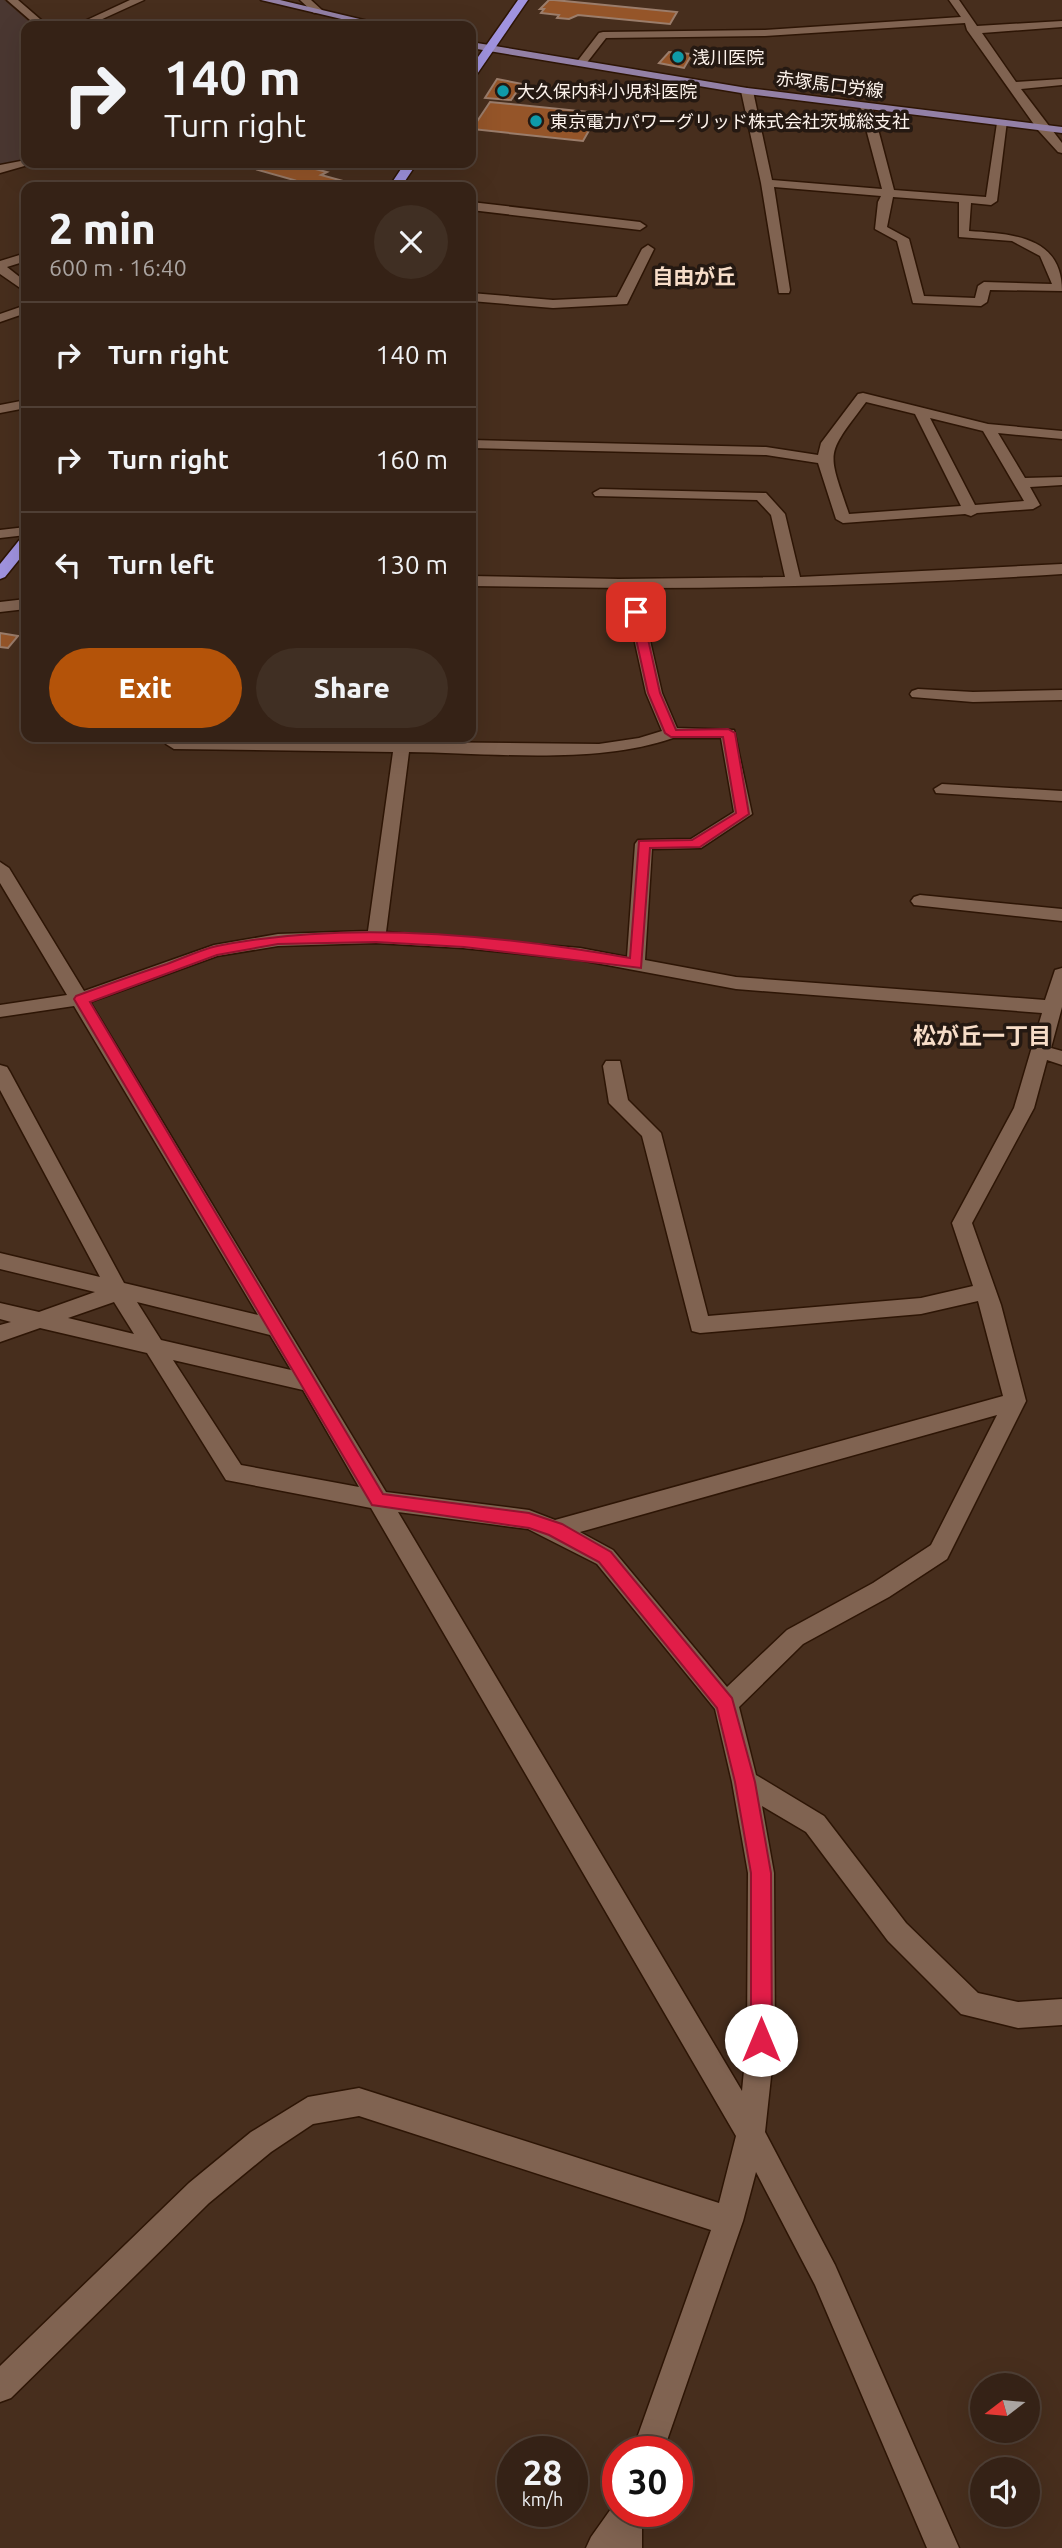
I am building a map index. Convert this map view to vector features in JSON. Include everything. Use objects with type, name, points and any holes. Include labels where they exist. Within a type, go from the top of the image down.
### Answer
[{"type":"highway","points":[[476,68],[523,0]]},
{"type":"highway","points":[[0,574],[21,547]]},
{"type":"main road","points":[[266,0],[360,21]]},
{"type":"main road","name":"赤塚馬口労線","points":[[476,46],[747,91],[1062,131]]},
{"type":"street","points":[[12,0],[37,21]]},
{"type":"street","points":[[91,21],[139,0]]},
{"type":"street","points":[[305,0],[318,12]]},
{"type":"street","points":[[954,0],[1042,128],[1062,150]]},
{"type":"street","points":[[581,64],[603,35],[1062,24]]},
{"type":"street","points":[[1012,86],[1062,82]]},
{"type":"street","points":[[747,91],[767,183],[784,290]]},
{"type":"street","points":[[866,106],[889,193],[884,202],[881,229],[903,239],[918,300],[981,302],[984,286],[1060,288],[1045,254],[1014,238],[963,234],[965,199]]},
{"type":"street","points":[[767,183],[992,201],[1003,123]]},
{"type":"street","points":[[0,169],[21,165]]},
{"type":"street","points":[[476,207],[640,226]]},
{"type":"street","points":[[476,298],[553,304],[622,301],[648,249]]},
{"type":"street","points":[[0,266],[21,259]]},
{"type":"street","points":[[0,266],[21,284]]},
{"type":"street","points":[[0,318],[21,311]]},
{"type":"street","points":[[988,428],[1034,505],[971,512],[843,519],[824,460],[828,443],[863,397],[988,428],[1062,435]]},
{"type":"street","points":[[0,409],[21,405]]},
{"type":"street","points":[[920,411],[971,512]]},
{"type":"street","points":[[476,444],[766,451],[824,460]]},
{"type":"street","points":[[1021,483],[1062,481]]},
{"type":"street","points":[[600,493],[761,496],[778,514],[793,581]]},
{"type":"street","points":[[0,534],[21,532]]},
{"type":"street","points":[[476,581],[630,586],[979,575],[1062,569]]},
{"type":"street","points":[[630,586],[654,693],[671,733]]},
{"type":"street","points":[[0,607],[21,605]]},
{"type":"street","points":[[918,694],[973,697],[1062,695]]},
{"type":"street","points":[[174,744],[402,742],[599,749],[642,743],[671,733],[728,733],[743,814],[695,844],[644,844],[636,964]]},
{"type":"street","points":[[376,937],[402,742]]},
{"type":"street","points":[[942,789],[1062,796]]},
{"type":"street","points":[[0,868],[310,1383],[751,2134],[825,2275],[943,2548]]},
{"type":"street","points":[[920,901],[1062,915]]},
{"type":"street","points":[[0,1011],[81,999],[214,951],[278,940],[376,937],[464,942],[567,953],[736,983],[1052,1007]]},
{"type":"street","points":[[726,1704],[795,1637],[881,1590],[939,1552],[1014,1401],[985,1291],[962,1223],[1024,1108],[1062,974]]},
{"type":"street","points":[[1040,1051],[1062,1058]]},
{"type":"street","points":[[613,1066],[619,1103],[651,1133],[700,1325],[921,1306],[985,1291]]},
{"type":"street","points":[[0,1072],[118,1291],[234,1473],[378,1500],[529,1520],[555,1530],[605,1557],[726,1704],[745,1782],[761,1873],[761,2040],[751,2134],[729,2221],[653,2436]]},
{"type":"street","points":[[0,1261],[276,1328]]},
{"type":"street","points":[[0,1334],[118,1291]]},
{"type":"street","points":[[0,1311],[310,1383]]},
{"type":"street","points":[[555,1530],[1014,1401]]},
{"type":"street","points":[[745,1782],[815,1824],[897,1932],[971,2006],[1018,2015],[1062,2012]]},
{"type":"street","points":[[0,2387],[199,2193],[261,2141],[308,2111],[359,2102],[729,2221]]},
{"type":"street","points":[[602,2548],[616,2527]]},
{"type":"street","points":[[625,2548],[626,2527]]},
{"type":"shaded area","points":[[0,0],[4,0],[28,21],[21,21],[21,161],[0,166]]},
{"type":"building","points":[[549,0],[677,12],[670,24],[578,15],[569,19],[557,18],[559,15],[541,13],[544,9],[540,9]]},
{"type":"building","name":"浅川医院","points":[[669,52],[692,54],[684,68],[659,63]]},
{"type":"building","name":"大久保内科小児科医院","points":[[497,79],[522,84],[511,100],[485,98]]},
{"type":"building","name":"東京電力パワーグリッド株式会社茨城総支社","points":[[490,102],[599,113],[583,141],[476,129],[476,123]]},
{"type":"building","points":[[311,168],[327,172],[321,175],[347,182],[290,182],[294,180],[258,170]]},
{"type":"building","points":[[0,633],[18,636],[8,648],[0,647]]},
{"type":"place","name":"浅川医院","points":[[678,57]]},
{"type":"place","name":"大久保内科小児科医院","points":[[503,91]]},
{"type":"place","name":"東京電力パワーグリッド株式会社茨城総支社","points":[[536,121]]},
{"type":"district","name":"自由が丘","points":[[694,276]]},
{"type":"district","name":"松が丘一丁目","points":[[982,1035]]},
{"type":"route","points":[[636,612],[654,693],[671,733],[728,733],[743,814],[695,844],[644,844],[636,964],[580,954],[464,942],[376,937],[278,940],[214,951],[81,999],[378,1500],[529,1520],[555,1530],[605,1557],[726,1704],[745,1782],[761,1873],[761,2040]]}]
